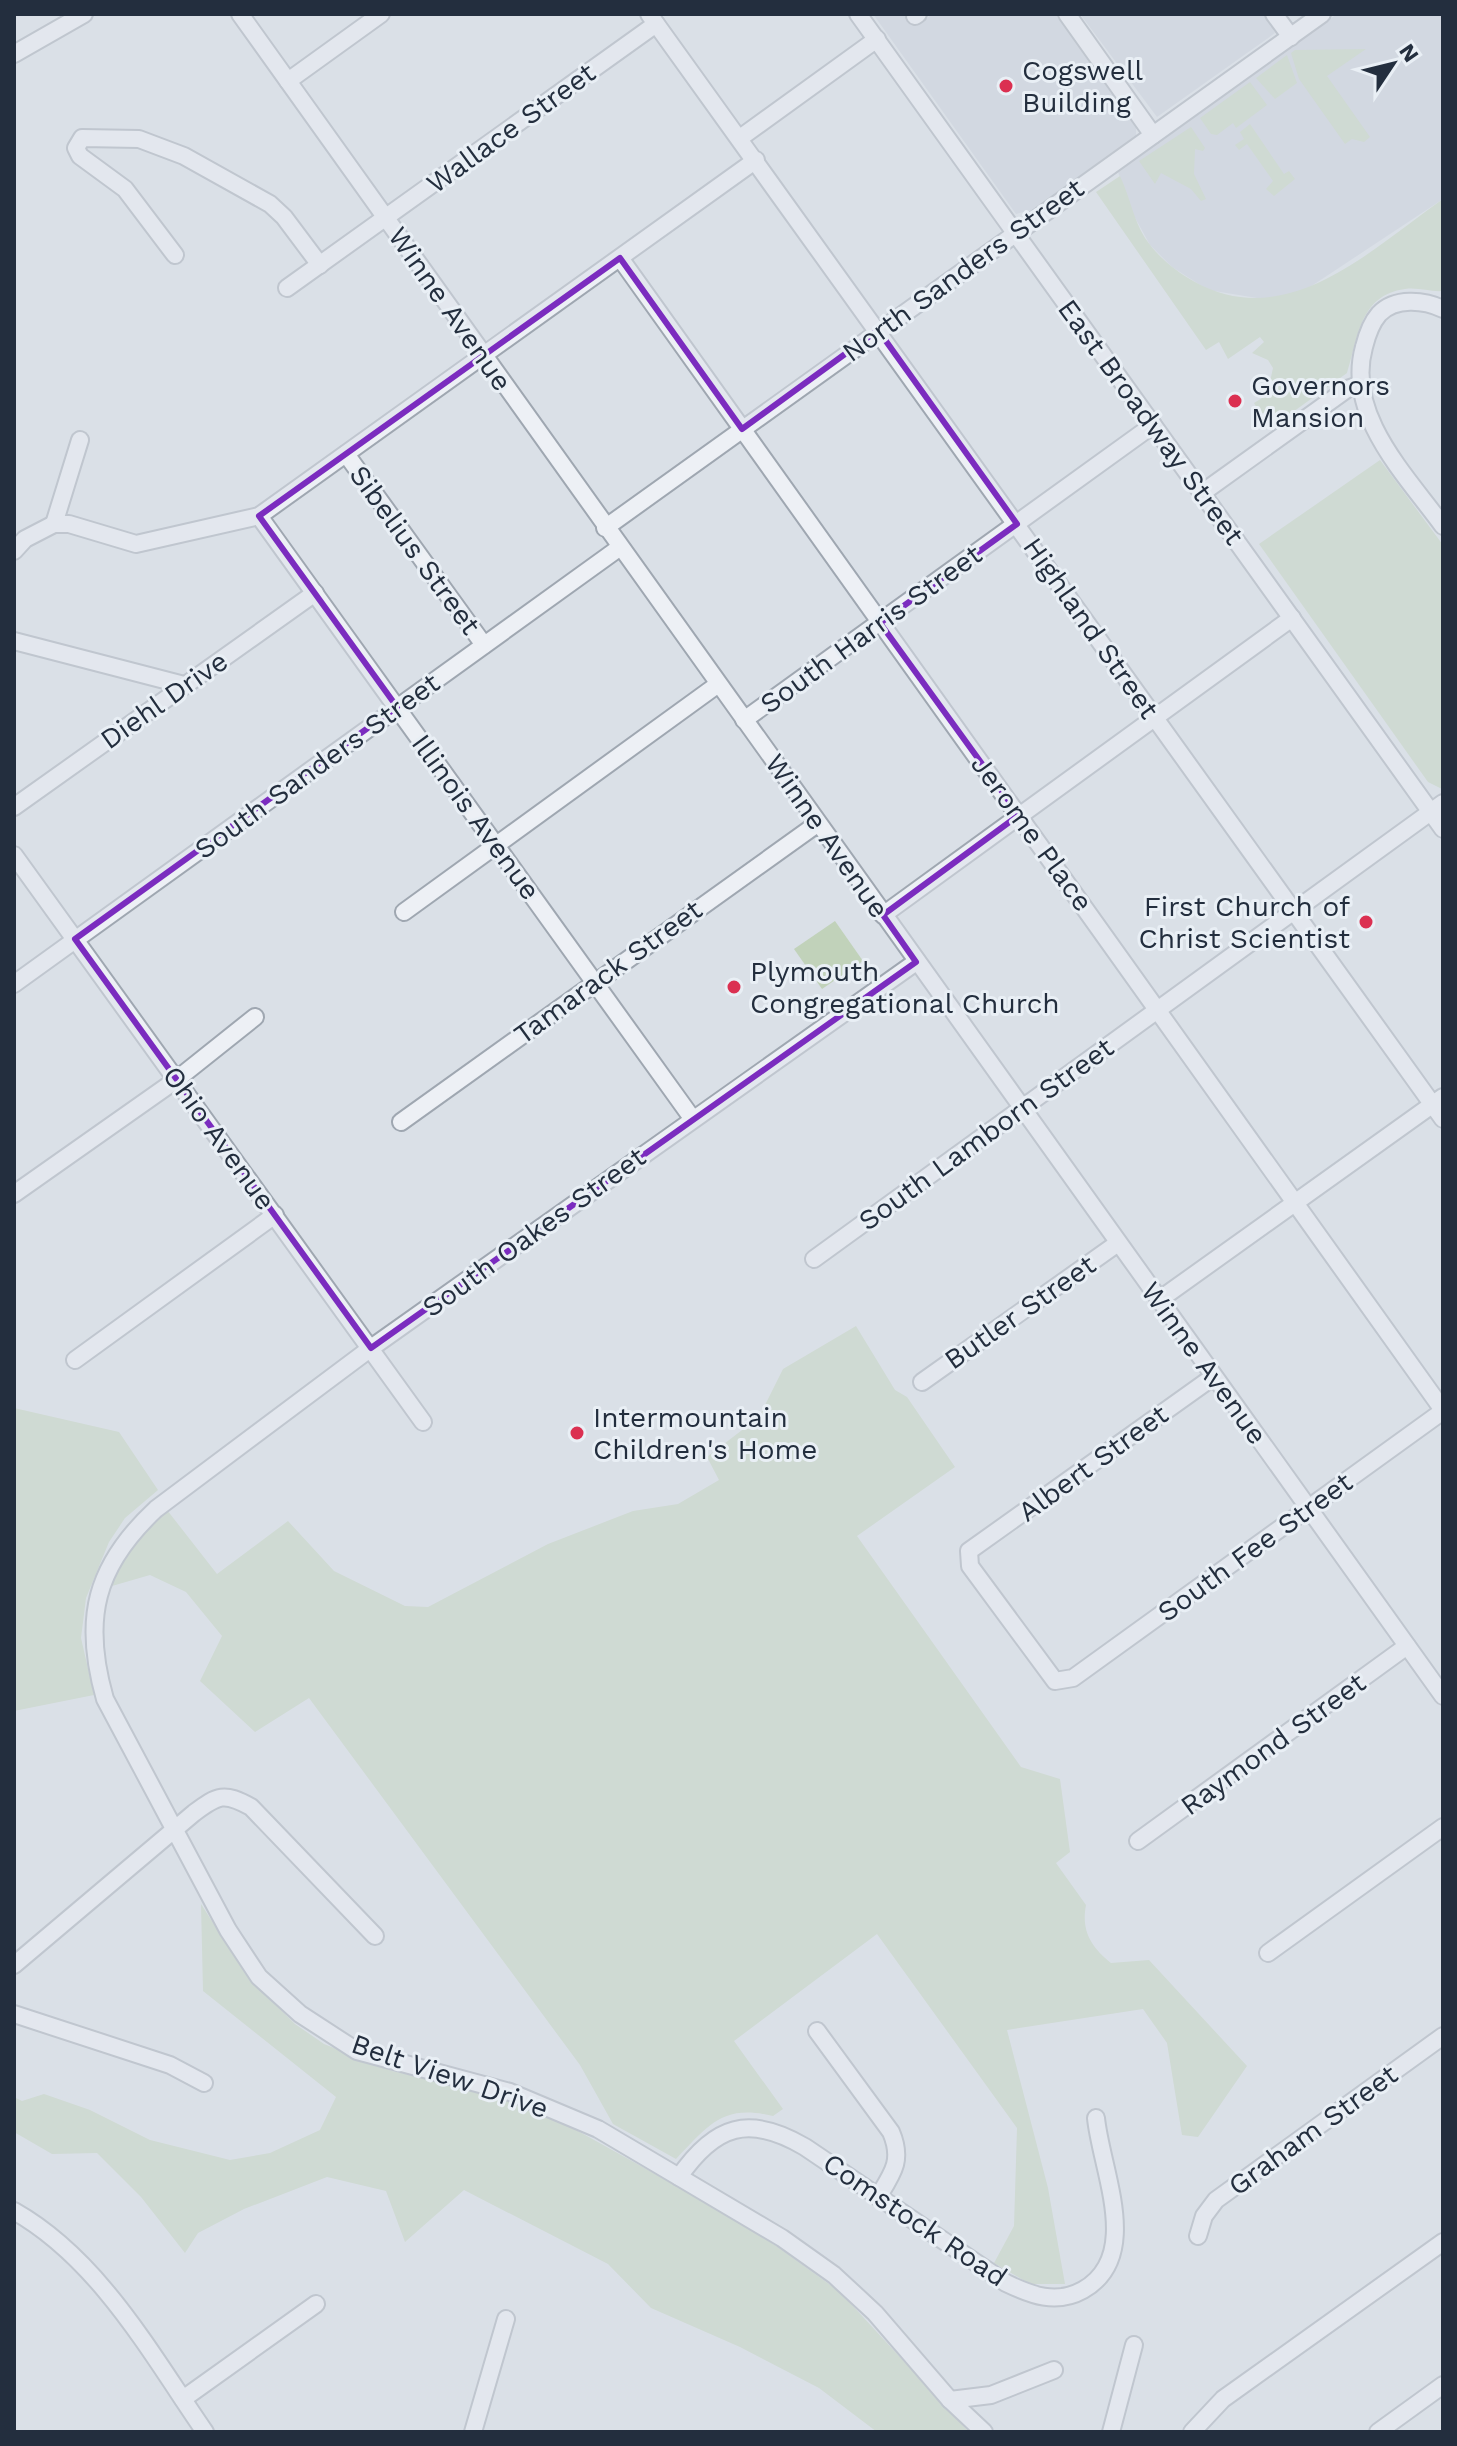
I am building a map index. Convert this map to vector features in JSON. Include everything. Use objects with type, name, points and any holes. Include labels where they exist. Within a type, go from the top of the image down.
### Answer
[{"type":"street","points":[[14,54],[84,14]]},
{"type":"street","name":"Winne Avenue","points":[[240,14],[1443,1696]]},
{"type":"street","points":[[288,81],[381,14]]},
{"type":"street","name":"East Broadway Street","points":[[858,14],[1292,618],[1437,808],[1443,829]]},
{"type":"street","points":[[1067,14],[1153,135]]},
{"type":"street","points":[[1274,14],[1291,37]]},
{"type":"street","name":"North Sanders Street","points":[[605,528],[1322,14]]},
{"type":"street","name":"Highland Street","points":[[653,19],[1293,911],[1438,1100],[1443,1119]]},
{"type":"street","name":"Wallace Street","points":[[287,288],[653,19]]},
{"type":"street","points":[[740,138],[877,39]]},
{"type":"street","points":[[175,255],[125,189],[80,156],[76,148],[82,138],[139,139],[184,156],[270,204],[284,217],[320,265]]},
{"type":"street","points":[[14,551],[25,539],[54,524],[69,524],[136,544],[259,516],[756,160]]},
{"type":"street","name":"Jerome Place","points":[[620,258],[1443,1410]]},
{"type":"street","points":[[1443,309],[1412,301],[1384,309],[1368,331],[1359,385],[1375,429],[1443,526]]},
{"type":"street","points":[[1202,493],[1347,389],[1359,385]]},
{"type":"street","name":"South Harris Street","points":[[744,720],[1153,425]]},
{"type":"street","points":[[54,524],[80,440]]},
{"type":"street","name":"Sibelius Street","points":[[346,454],[484,645]]},
{"type":"street","name":"Illinois Avenue","points":[[259,516],[692,1118]]},
{"type":"street","name":"South Sanders Street","points":[[14,984],[619,548]]},
{"type":"street","name":"Diehl Drive","points":[[14,807],[315,593]]},
{"type":"street","points":[[883,915],[1292,618]]},
{"type":"street","points":[[14,641],[184,685]]},
{"type":"street","name":"South Harris Street","points":[[404,912],[717,685]]},
{"type":"street","name":"South Lamborn Street","points":[[814,1259],[1021,1106],[1437,808]]},
{"type":"street","name":"Tamarack Street","points":[[401,1122],[817,824]]},
{"type":"street","name":"Ohio Avenue","points":[[14,855],[423,1422]]},
{"type":"street","name":"South Oakes Street","points":[[156,1509],[371,1348],[916,962]]},
{"type":"street","points":[[14,1194],[176,1080],[255,1017]]},
{"type":"street","points":[[1159,1300],[1438,1100]]},
{"type":"street","points":[[75,1360],[275,1215]]},
{"type":"street","name":"Butler Street","points":[[922,1382],[1118,1243]]},
{"type":"street","name":"Albert Street","points":[[1066,1682],[1050,1676],[970,1566],[968,1557],[973,1548],[1213,1377]]},
{"type":"street","name":"South Fee Street","points":[[1066,1682],[1443,1410]]},
{"type":"street","name":"Belt View Drive","points":[[156,1509],[129,1534],[101,1583],[93,1620],[95,1664],[105,1699],[174,1833],[228,1930],[259,1977],[300,2014],[357,2051],[510,2092],[598,2129],[782,2238],[834,2275],[875,2313],[950,2400],[984,2432]]},
{"type":"street","name":"Raymond Street","points":[[1138,1841],[1407,1646]]},
{"type":"street","points":[[14,1965],[213,1799],[232,1796],[251,1807],[375,1936]]},
{"type":"street","points":[[1268,1953],[1443,1827]]},
{"type":"street","points":[[14,2014],[170,2065],[204,2083]]},
{"type":"street","points":[[817,2031],[891,2132],[898,2147],[898,2164],[878,2197]]},
{"type":"street","name":"Graham Street","points":[[1198,2236],[1204,2216],[1216,2200],[1443,2036]]},
{"type":"street","name":"Comstock Road","points":[[679,2177],[698,2150],[715,2137],[752,2127],[786,2136],[1018,2289],[1047,2298],[1080,2292],[1109,2265],[1115,2239],[1114,2215],[1096,2118]]},
{"type":"street","points":[[14,2211],[77,2260],[123,2314],[205,2432]]},
{"type":"street","points":[[1192,2432],[1223,2399],[1443,2242]]},
{"type":"street","points":[[183,2399],[316,2304]]},
{"type":"street","points":[[473,2432],[506,2319]]},
{"type":"street","points":[[1111,2432],[1134,2345]]},
{"type":"street","points":[[950,2400],[991,2395],[1054,2370]]},
{"type":"street","points":[[1378,2432],[1443,2385]]},
{"type":"highlighted area","points":[[620,258],[742,429],[878,330],[1017,524],[880,623],[1019,815],[883,915],[916,962],[371,1348],[75,939],[397,707],[259,516]]},
{"type":"shaded area","points":[[873,14],[907,14],[916,26],[932,14],[1056,14],[1136,125],[1136,136],[1031,210],[1016,214]]},
{"type":"shaded area","points":[[1080,14],[1264,14],[1275,33],[1157,117]]},
{"type":"shaded area","points":[[1337,14],[1443,14],[1443,199],[1307,289],[1281,298],[1263,299],[1208,290],[1172,267],[1150,245],[1133,214],[1118,172]]},
{"type":"green space","points":[[1366,49],[1327,76],[1370,137],[1364,142],[1352,139],[1345,144],[1299,79],[1291,53],[1295,50]]},
{"type":"green space","points":[[1287,55],[1297,83],[1275,99],[1256,78]]},
{"type":"green space","points":[[1250,82],[1267,105],[1236,128],[1233,123],[1217,135],[1211,134],[1200,118]]},
{"type":"green space","points":[[1250,124],[1284,174],[1289,171],[1295,179],[1274,196],[1266,189],[1273,181],[1247,144],[1239,150],[1235,145],[1244,139],[1240,132]]},
{"type":"green space","points":[[1191,127],[1205,148],[1203,151],[1195,149],[1194,174],[1206,199],[1201,201],[1191,189],[1161,173],[1155,184],[1139,161]]},
{"type":"green space","points":[[1120,176],[1141,231],[1167,263],[1195,282],[1229,295],[1263,298],[1295,292],[1326,279],[1387,241],[1443,199],[1443,291],[1405,289],[1378,300],[1363,320],[1347,373],[1286,417],[1269,412],[1252,415],[1257,408],[1254,403],[1267,395],[1273,368],[1268,360],[1252,353],[1264,342],[1260,337],[1228,359],[1219,342],[1206,350],[1096,192]]},
{"type":"green space","points":[[1380,460],[1443,545],[1442,789],[1428,782],[1259,544]]},
{"type":"green space","points":[[835,921],[863,961],[822,989],[794,949]]},
{"type":"green space","points":[[856,1326],[895,1390],[907,1397],[955,1467],[857,1536],[1021,1767],[1060,1779],[1070,1852],[1056,1863],[1086,1905],[1086,1931],[1098,1951],[1111,1963],[1149,1960],[1247,2066],[1198,2137],[1182,2135],[1167,2043],[1143,2009],[1007,2030],[1048,2188],[1065,2284],[1030,2284],[994,2263],[1014,2226],[1017,2128],[877,1934],[734,2041],[783,2109],[773,2116],[741,2113],[718,2120],[676,2159],[613,2124],[580,2065],[309,1698],[255,1732],[200,1681],[222,1636],[186,1592],[150,1575],[112,1586],[134,1544],[167,1510],[217,1574],[288,1521],[334,1571],[405,1606],[428,1607],[548,1544],[633,1511],[678,1504],[719,1480],[707,1457],[759,1417],[783,1369]]},
{"type":"green space","points":[[14,1408],[119,1432],[158,1490],[125,1518],[109,1542],[86,1598],[81,1638],[94,1695],[14,1711]]},
{"type":"green space","points":[[201,1904],[247,1976],[295,2024],[324,2044],[392,2071],[473,2089],[551,2116],[693,2195],[775,2245],[840,2292],[969,2432],[877,2432],[819,2388],[740,2347],[651,2308],[608,2264],[464,2190],[405,2242],[386,2191],[327,2177],[244,2209],[198,2233],[185,2253],[141,2197],[97,2153],[52,2154],[14,2132],[14,2097],[22,2101],[44,2094],[90,2110],[150,2140],[230,2160],[270,2153],[320,2130],[336,2097],[203,1991]]},
{"type":"place","name":"Cogswell Building","points":[[1006,86]]},
{"type":"place","name":"Governors Mansion","points":[[1235,401]]},
{"type":"place","name":"First Church of Christ Scientist","points":[[1366,922]]},
{"type":"place","name":"Plymouth Congregational Church","points":[[734,987]]},
{"type":"place","name":"Intermountain Children's Home","points":[[577,1433]]}]
